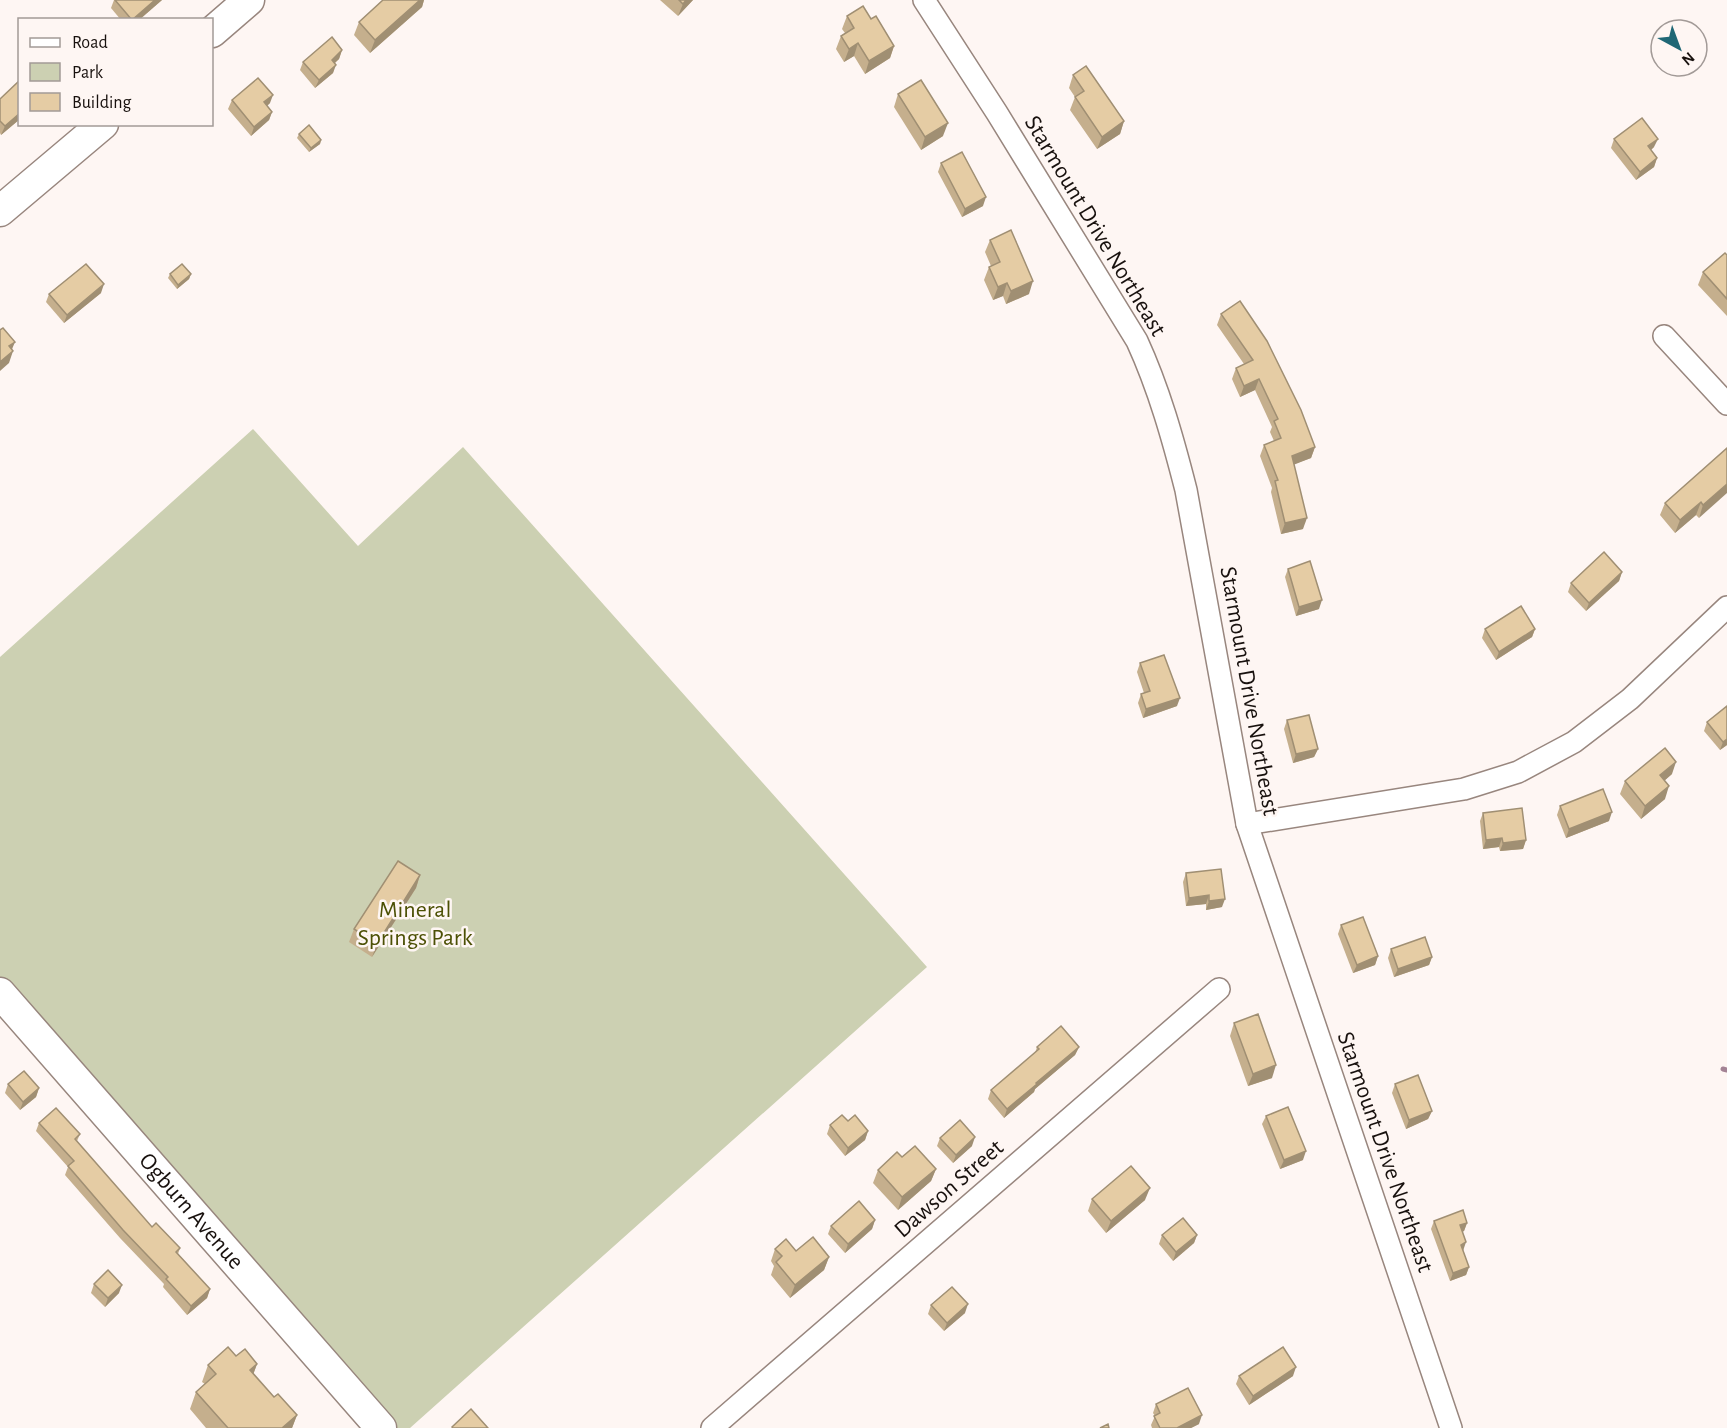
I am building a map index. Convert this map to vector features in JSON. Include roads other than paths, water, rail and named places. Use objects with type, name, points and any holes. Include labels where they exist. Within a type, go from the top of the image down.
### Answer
[{"type":"street","points":[[213,31],[249,0]]},
{"type":"street","name":"Starmount Drive Northeast","points":[[924,0],[997,113],[1125,321],[1150,370],[1173,437],[1186,490],[1247,824],[1451,1428]]},
{"type":"street","points":[[0,211],[101,126]]},
{"type":"street","points":[[1664,336],[1727,404]]},
{"type":"street","points":[[1247,824],[1464,789],[1518,772],[1574,742],[1630,699],[1727,607]]},
{"type":"street","name":"Dawson Street","points":[[712,1428],[1219,989]]},
{"type":"street","name":"Ogburn Avenue","points":[[0,993],[381,1428]]},
{"type":"waterway","points":[[1723,1069],[1727,1070]]},
{"type":"park label","name":"Mineral Springs Park","points":[[415,924]]}]
